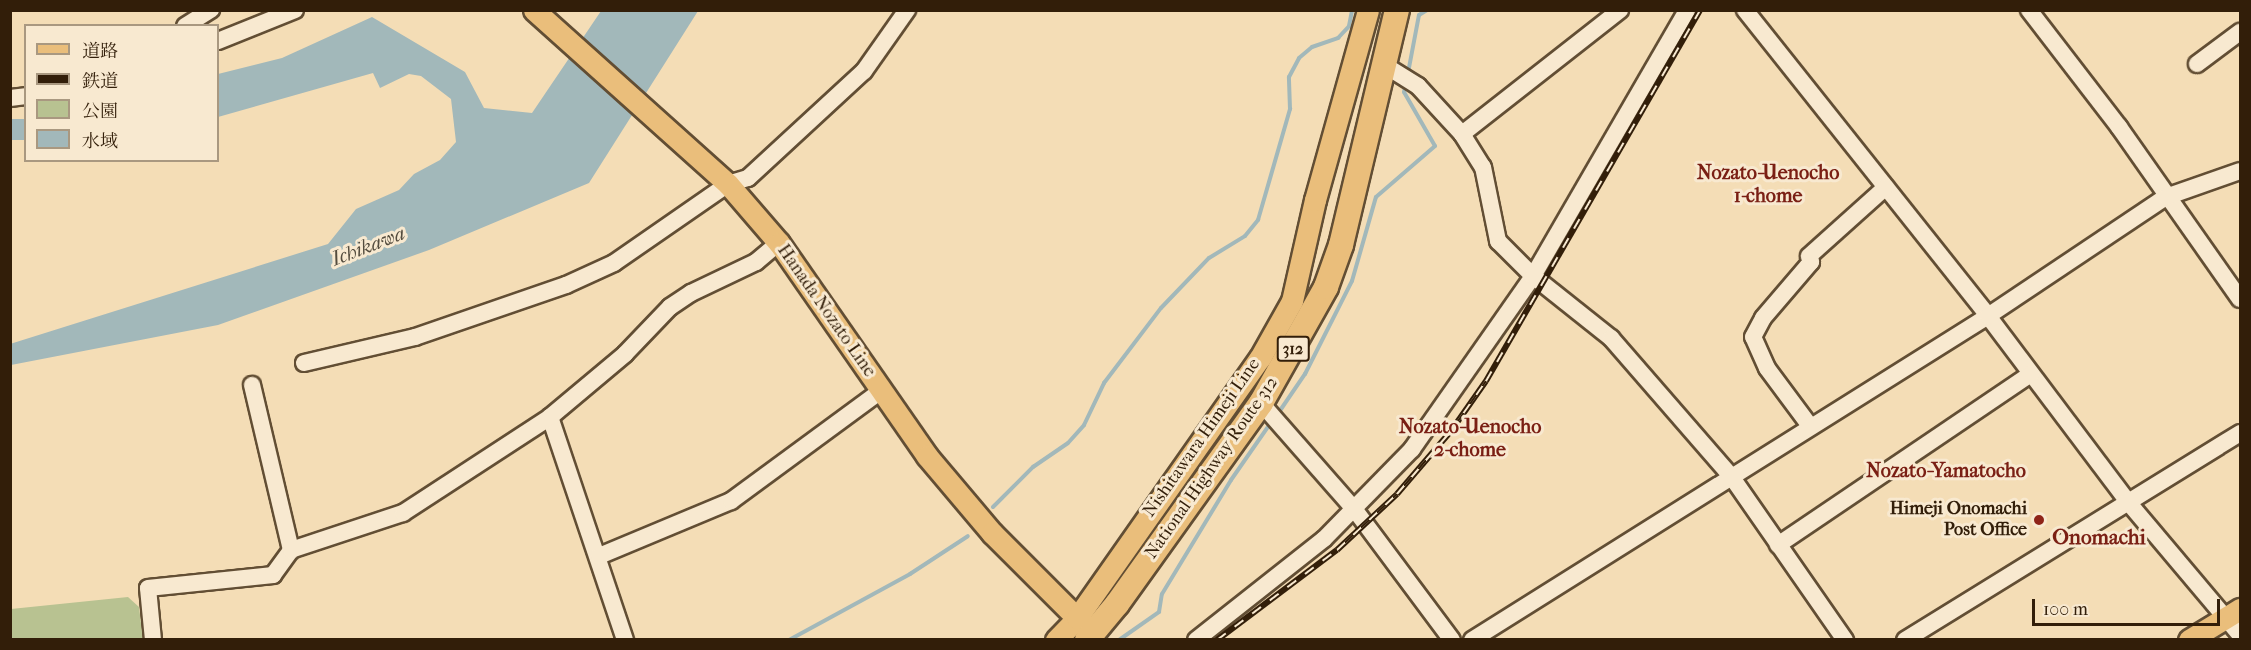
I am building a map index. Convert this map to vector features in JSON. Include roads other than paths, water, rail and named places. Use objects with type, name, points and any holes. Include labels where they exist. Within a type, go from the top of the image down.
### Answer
[{"type":"highway","name":"National Highway Route 312","points":[[1089,633],[1261,403],[1299,340],[1330,277],[1386,66],[1397,10]]},
{"type":"main road","name":"Hanada Nozato Line","points":[[534,10],[722,179],[779,243],[927,456],[992,533],[1089,633]]},
{"type":"main road","name":"Nishitawara Himeji Line","points":[[1056,639],[1089,633],[1260,357],[1292,301],[1315,200],[1368,10]]},
{"type":"main road","points":[[2189,639],[2233,614]]},
{"type":"street","points":[[188,24],[211,10]]},
{"type":"street","points":[[219,41],[295,10]]},
{"type":"street","points":[[304,363],[415,337],[566,285],[614,263],[722,179],[748,178],[864,71],[907,10]]},
{"type":"street","points":[[1462,134],[1620,10]]},
{"type":"street","points":[[1196,639],[1356,510],[1412,449],[1533,276],[1687,10]]},
{"type":"street","points":[[1747,11],[1988,316],[2128,502],[2233,614],[2241,635]]},
{"type":"street","points":[[2037,13],[2166,197],[2241,299]]},
{"type":"street","points":[[2197,64],[2241,32]]},
{"type":"street","points":[[1386,66],[1418,86],[1462,134],[1483,166],[1498,241],[1533,276],[1611,338],[1731,476],[1845,639]]},
{"type":"street","points":[[1472,639],[1988,316],[2166,197],[2241,171]]},
{"type":"street","points":[[1810,426],[1767,368],[1753,337],[1763,318],[1811,262],[1809,256],[1886,187]]},
{"type":"street","points":[[153,639],[148,588],[273,575],[291,550],[403,513],[550,417],[626,354],[670,307],[691,292],[756,262],[779,243]]},
{"type":"street","points":[[1778,545],[2031,374]]},
{"type":"street","points":[[252,385],[291,550]]},
{"type":"street","points":[[599,556],[732,501],[882,390]]},
{"type":"street","points":[[1261,403],[1356,510],[1452,639]]},
{"type":"street","points":[[550,417],[599,556],[625,639]]},
{"type":"street","points":[[1905,639],[2241,433]]},
{"type":"water","name":"Ichikawa","points":[[601,11],[698,11],[589,183],[429,250],[218,325],[11,365],[10,344],[328,244],[356,209],[399,190],[414,174],[440,160],[456,142],[451,99],[421,76],[409,74],[380,88],[373,73],[219,117],[219,74],[282,58],[372,17],[465,72],[484,108],[532,113]]},
{"type":"water","points":[[11,119],[24,119],[24,140],[11,140]]},
{"type":"waterway","points":[[993,507],[1033,467],[1068,443],[1084,425],[1104,383],[1161,308],[1209,258],[1245,236],[1258,220],[1290,109],[1289,77],[1299,58],[1312,47],[1338,38],[1349,26],[1352,10]]},
{"type":"waterway","points":[[1408,73],[1419,15],[1427,10]]},
{"type":"waterway","points":[[1277,415],[1305,374],[1352,281],[1376,197],[1435,146],[1404,92],[1406,83]]},
{"type":"waterway","points":[[1119,640],[1159,612],[1162,594],[1231,480],[1272,421]]},
{"type":"waterway","points":[[789,640],[910,574],[968,536]]},
{"type":"railway","points":[[1217,640],[1337,550],[1397,494],[1451,431],[1486,381],[1700,10]]},
{"type":"place","name":"Himeji Onomachi Post Office","points":[[2039,520]]},
{"type":"district","name":"Nozato-Uenocho 1-chome","points":[[1768,184]]},
{"type":"district","name":"Nozato-Uenocho 2-chome","points":[[1470,438]]},
{"type":"district","name":"Nozato-Yamatocho","points":[[1946,470]]},
{"type":"district","name":"Onomachi","points":[[2099,537]]}]
